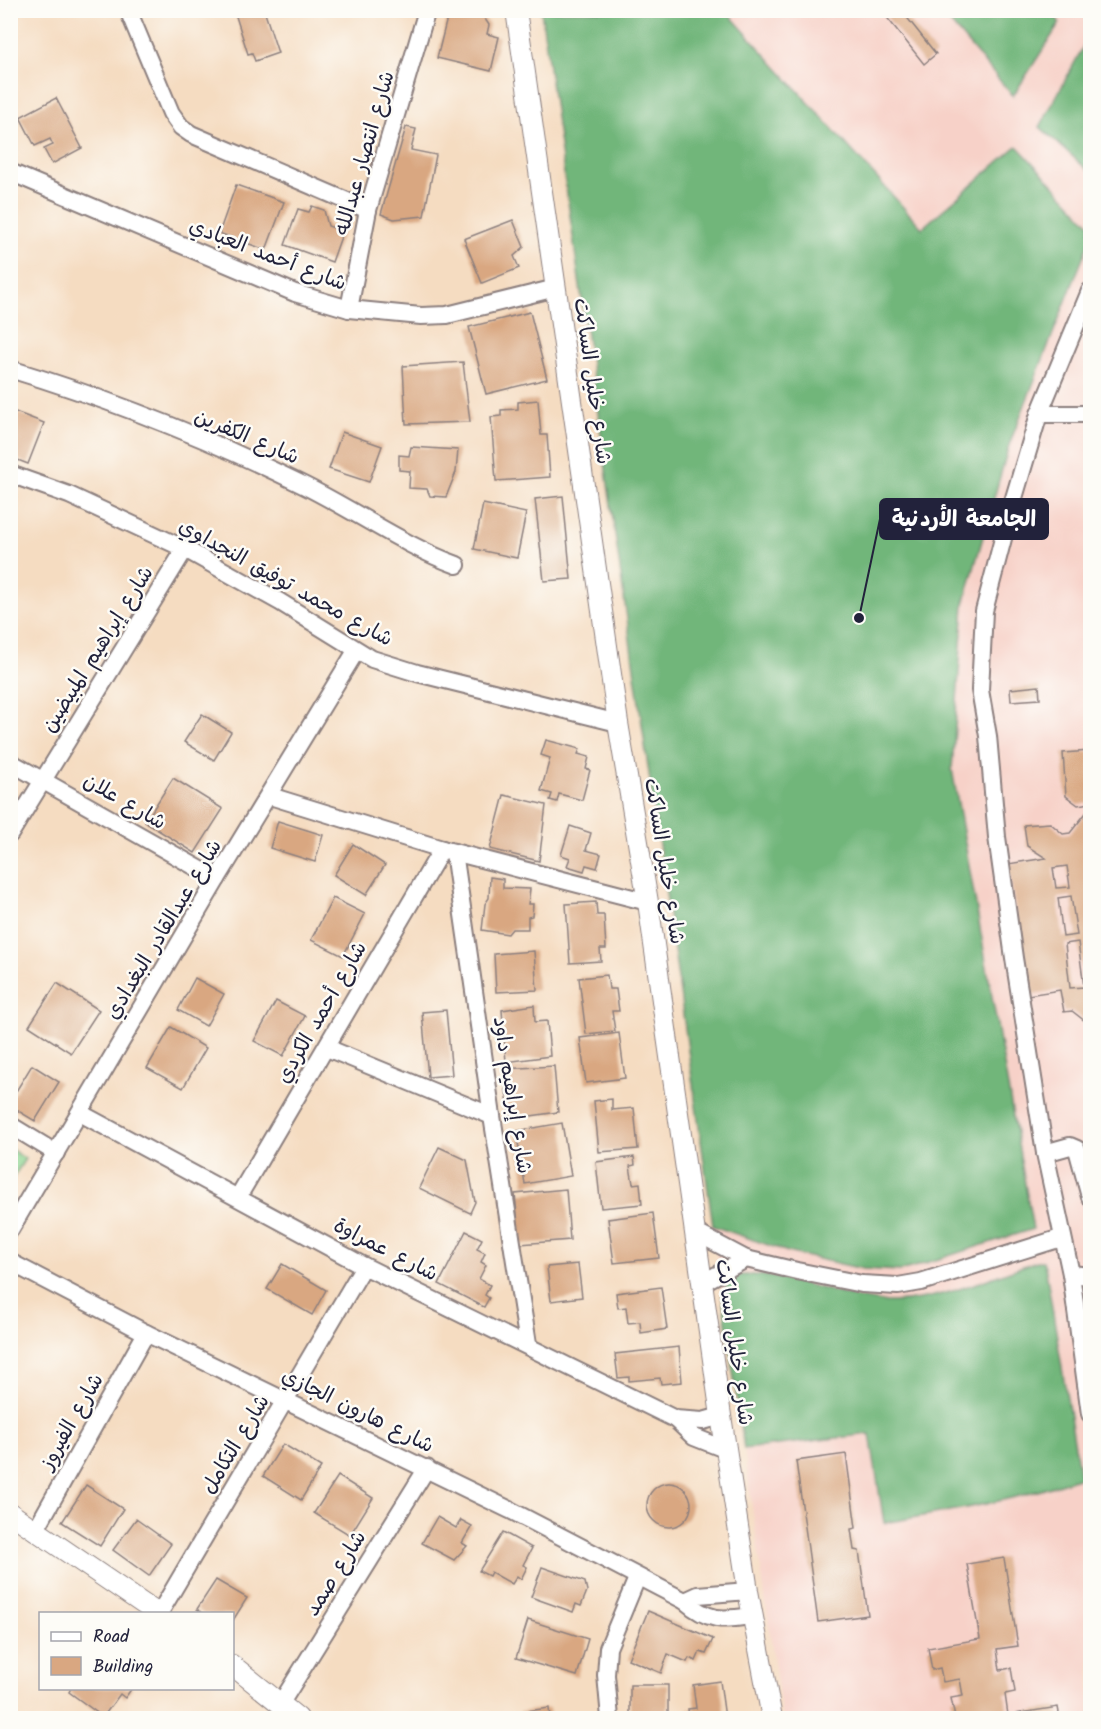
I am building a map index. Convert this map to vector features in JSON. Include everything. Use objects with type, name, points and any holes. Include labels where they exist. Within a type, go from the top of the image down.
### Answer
[{"type":"street","points":[[128,10],[171,113],[181,127],[223,150],[368,210]]},
{"type":"street","name":"شارع انتصار عبدالله","points":[[349,309],[368,210],[427,10]]},
{"type":"street","name":"شارع خليل الساكت","points":[[516,10],[618,723],[648,902],[726,1450],[752,1616],[772,1719]]},
{"type":"street","name":"شارع أحمد العبادي","points":[[10,172],[295,293],[349,309],[421,316],[447,315],[556,288]]},
{"type":"street","points":[[1090,291],[1039,414],[984,611],[980,690],[988,736],[990,774],[1005,897],[1045,1153],[1061,1238],[1071,1274],[1090,1414]]},
{"type":"street","name":"شارع الكفرين","points":[[10,369],[123,409],[233,453],[301,484],[428,554],[458,564]]},
{"type":"street","points":[[1039,414],[1090,414]]},
{"type":"street","name":"شارع محمد توفيق النجداوي","points":[[10,474],[69,495],[185,549],[280,602],[356,651],[417,673],[618,723]]},
{"type":"street","name":"شارع إبراهيم المبيضين","points":[[10,834],[185,549]]},
{"type":"street","name":"شارع عبدالقادر البغدادي","points":[[10,1230],[217,879],[270,796],[356,651]]},
{"type":"street","name":"شارع علان","points":[[10,762],[217,879]]},
{"type":"street","points":[[270,796],[448,851],[648,902]]},
{"type":"street","name":"شارع أحمد الكردي","points":[[238,1197],[448,851]]},
{"type":"street","name":"شارع إبراهيم داود","points":[[448,851],[528,1344]]},
{"type":"street","points":[[327,1048],[492,1116]]},
{"type":"street","name":"شارع عمراوة","points":[[80,1113],[364,1266],[528,1344],[675,1419],[694,1437],[726,1450]]},
{"type":"street","points":[[10,1125],[56,1153]]},
{"type":"street","points":[[1045,1153],[1070,1146],[1077,1149],[1090,1197]]},
{"type":"street","points":[[694,1232],[746,1259],[839,1280],[898,1286],[921,1282],[1061,1238]]},
{"type":"street","points":[[702,1283],[746,1259]]},
{"type":"street","name":"شارع هارون الجازي","points":[[10,1262],[146,1333],[427,1468],[684,1601],[709,1618],[720,1620],[752,1616]]},
{"type":"street","name":"شارع التكامل","points":[[160,1612],[364,1266]]},
{"type":"street","points":[[1071,1274],[1090,1276]]},
{"type":"street","name":"شارع الفيروز","points":[[35,1531],[146,1333]]},
{"type":"street","name":"شارع عمراوة","points":[[675,1419],[703,1421],[721,1416]]},
{"type":"street","name":"شارع صمد","points":[[281,1703],[427,1468]]},
{"type":"street","points":[[10,1513],[156,1612]]},
{"type":"street","points":[[610,1719],[606,1675],[608,1648],[637,1578]]},
{"type":"street","points":[[684,1601],[698,1594],[748,1591]]},
{"type":"street","points":[[234,1667],[298,1719]]},
{"type":"shaded area","points":[[541,11],[1090,11],[1090,1718],[782,1718]]},
{"type":"green space","points":[[541,11],[726,11],[922,228],[1017,146],[1090,224],[1090,240],[1009,445],[964,604],[952,769],[1033,1229],[901,1271],[863,1269],[791,1253],[713,1226]]},
{"type":"green space","points":[[940,11],[1051,11],[1060,23],[1013,96]]},
{"type":"green space","points":[[1090,34],[1090,172],[1040,127]]},
{"type":"green space","points":[[11,1149],[25,1159],[11,1181]]},
{"type":"green space","points":[[1037,1261],[1043,1261],[1046,1271],[1080,1477],[1008,1499],[884,1523],[870,1434],[744,1449],[722,1295],[731,1277],[768,1276],[854,1297],[893,1302],[948,1292]]},
{"type":"building","points":[[234,10],[264,10],[278,53],[255,61],[252,53],[248,54]]},
{"type":"building","points":[[449,10],[483,16],[489,25],[487,34],[499,37],[491,71],[437,58]]},
{"type":"building","points":[[881,10],[901,10],[936,54],[924,64]]},
{"type":"building","points":[[56,98],[82,148],[52,164],[44,149],[53,145],[50,139],[35,146],[20,117]]},
{"type":"building","points":[[406,127],[416,129],[411,150],[436,155],[424,216],[394,219],[381,214]]},
{"type":"building","points":[[236,185],[284,202],[266,250],[219,233]]},
{"type":"building","points":[[312,206],[324,210],[328,226],[343,231],[332,262],[285,245],[298,209],[309,212]]},
{"type":"building","points":[[513,220],[524,247],[514,256],[519,268],[482,283],[464,239]]},
{"type":"building","points":[[530,312],[547,379],[486,394],[469,327]]},
{"type":"building","points":[[463,362],[470,422],[406,424],[403,366]]},
{"type":"building","points":[[538,400],[541,435],[547,435],[550,477],[496,481],[491,417],[501,416],[501,410],[518,409],[518,402]]},
{"type":"building","points":[[10,410],[44,423],[28,464],[10,457]]},
{"type":"building","points":[[342,432],[382,446],[369,482],[329,469]]},
{"type":"building","points":[[411,447],[458,450],[456,472],[446,497],[430,496],[427,489],[409,488],[410,471],[399,470],[399,455],[409,456]]},
{"type":"building","points":[[563,496],[571,579],[544,581],[535,499]]},
{"type":"building","points":[[483,504],[526,513],[517,558],[474,549]]},
{"type":"building","points":[[1039,686],[1040,699],[1011,701],[1010,689]]},
{"type":"building","points":[[202,714],[231,732],[214,760],[184,742]]},
{"type":"building","points":[[546,740],[580,749],[578,754],[589,757],[586,769],[590,770],[582,800],[559,794],[557,802],[550,800],[552,794],[541,791],[550,758],[541,755]]},
{"type":"building","points":[[1090,751],[1090,803],[1078,805],[1066,796],[1063,753]]},
{"type":"building","points":[[173,778],[223,809],[195,853],[145,822]]},
{"type":"building","points":[[504,795],[546,805],[539,861],[490,849]]},
{"type":"building","points":[[1090,808],[1090,1025],[1072,1011],[1064,1012],[1060,990],[1028,995],[1008,864],[1046,858],[1027,846],[1024,825],[1050,823],[1063,834],[1070,833]],"holes":[[[1067,866],[1070,887],[1056,888],[1053,868]],[[1071,896],[1077,935],[1063,937],[1058,898]],[[1078,942],[1084,987],[1070,988],[1065,944]]]},
{"type":"building","points":[[278,821],[323,835],[315,862],[270,848]]},
{"type":"building","points":[[570,826],[591,833],[586,850],[601,854],[597,868],[586,865],[584,871],[567,866],[570,858],[561,855]]},
{"type":"building","points":[[353,844],[385,865],[366,895],[334,875]]},
{"type":"building","points":[[490,877],[503,879],[503,888],[530,889],[528,904],[533,904],[532,916],[528,917],[528,929],[512,929],[508,934],[482,930],[485,904],[489,898]]},
{"type":"building","points":[[333,898],[365,914],[343,956],[311,940]]},
{"type":"building","points":[[596,902],[597,915],[604,915],[606,949],[600,949],[601,961],[570,963],[566,904]]},
{"type":"building","points":[[534,951],[537,990],[496,992],[494,954]]},
{"type":"building","points":[[607,975],[609,989],[616,989],[619,1011],[612,1011],[615,1031],[586,1034],[579,978]]},
{"type":"building","points":[[195,978],[224,994],[206,1026],[178,1010]]},
{"type":"building","points":[[57,983],[99,1010],[71,1053],[29,1026]]},
{"type":"building","points":[[276,1001],[305,1016],[283,1056],[254,1041]]},
{"type":"building","points":[[534,1005],[535,1022],[547,1021],[550,1056],[506,1062],[502,1010]]},
{"type":"building","points":[[446,1010],[452,1075],[428,1077],[422,1012]]},
{"type":"building","points":[[171,1027],[206,1048],[183,1088],[147,1068]]},
{"type":"building","points":[[619,1033],[625,1078],[586,1083],[580,1038]]},
{"type":"building","points":[[32,1065],[59,1082],[35,1121],[10,1106],[10,1101]]},
{"type":"building","points":[[554,1066],[558,1112],[510,1119],[503,1069]]},
{"type":"building","points":[[612,1099],[612,1110],[634,1108],[638,1149],[599,1152],[594,1101]]},
{"type":"building","points":[[562,1123],[571,1176],[525,1184],[516,1131]]},
{"type":"building","points":[[439,1147],[467,1160],[475,1202],[470,1213],[419,1188]]},
{"type":"building","points":[[634,1157],[635,1165],[630,1166],[633,1184],[640,1183],[642,1204],[601,1208],[596,1162]]},
{"type":"building","points":[[566,1189],[570,1240],[520,1244],[515,1194]]},
{"type":"building","points":[[653,1213],[659,1258],[614,1263],[608,1219]]},
{"type":"building","points":[[466,1231],[482,1239],[477,1249],[485,1253],[481,1262],[486,1265],[479,1279],[490,1285],[485,1295],[489,1298],[484,1307],[439,1284]]},
{"type":"building","points":[[282,1264],[326,1290],[312,1315],[267,1289]]},
{"type":"building","points":[[578,1264],[582,1297],[551,1301],[547,1267]]},
{"type":"building","points":[[661,1287],[667,1329],[641,1333],[640,1322],[628,1323],[626,1307],[618,1308],[616,1293]]},
{"type":"building","points":[[679,1347],[682,1382],[661,1384],[660,1378],[629,1381],[629,1377],[618,1378],[615,1354]]},
{"type":"building","points":[[283,1444],[321,1467],[301,1500],[263,1476]]},
{"type":"building","points":[[846,1454],[856,1528],[851,1529],[854,1550],[859,1551],[868,1615],[818,1622],[796,1461]]},
{"type":"building","points":[[338,1476],[373,1498],[350,1535],[314,1513]]},
{"type":"building","points":[[669,1483],[684,1490],[691,1505],[684,1520],[669,1527],[654,1520],[647,1505],[654,1490]]},
{"type":"building","points":[[86,1485],[123,1509],[100,1546],[62,1522]]},
{"type":"building","points":[[437,1517],[456,1528],[461,1520],[472,1526],[462,1543],[467,1546],[454,1560],[422,1543]]},
{"type":"building","points":[[136,1519],[171,1544],[149,1576],[113,1550]]},
{"type":"building","points":[[503,1532],[532,1548],[523,1565],[527,1567],[521,1579],[517,1576],[512,1584],[491,1572],[489,1576],[479,1571]]},
{"type":"building","points":[[1004,1558],[1018,1646],[997,1649],[1000,1670],[1011,1668],[1015,1692],[1005,1694],[1008,1715],[1058,1707],[1060,1718],[955,1718],[951,1698],[963,1696],[960,1679],[943,1682],[940,1668],[932,1670],[928,1648],[980,1639],[967,1564]]},
{"type":"building","points":[[542,1567],[585,1582],[587,1591],[581,1606],[576,1604],[573,1612],[531,1597]]},
{"type":"building","points":[[216,1580],[247,1598],[234,1619],[234,1612],[201,1612],[197,1609]]},
{"type":"building","points":[[648,1611],[713,1639],[706,1654],[700,1652],[696,1661],[689,1658],[687,1662],[668,1654],[661,1673],[628,1659]]},
{"type":"building","points":[[528,1620],[588,1639],[577,1676],[516,1658]]},
{"type":"building","points":[[720,1681],[725,1718],[689,1718],[688,1709],[696,1708],[693,1685]]},
{"type":"building","points":[[630,1685],[668,1685],[668,1718],[630,1718]]},
{"type":"building","points":[[70,1690],[131,1690],[125,1698],[120,1694],[103,1717],[69,1692]]},
{"type":"building","points":[[549,1708],[550,1718],[521,1718],[520,1712]]},
{"type":"place","name":"الجامعة الأردنية","points":[[859,618]]}]
